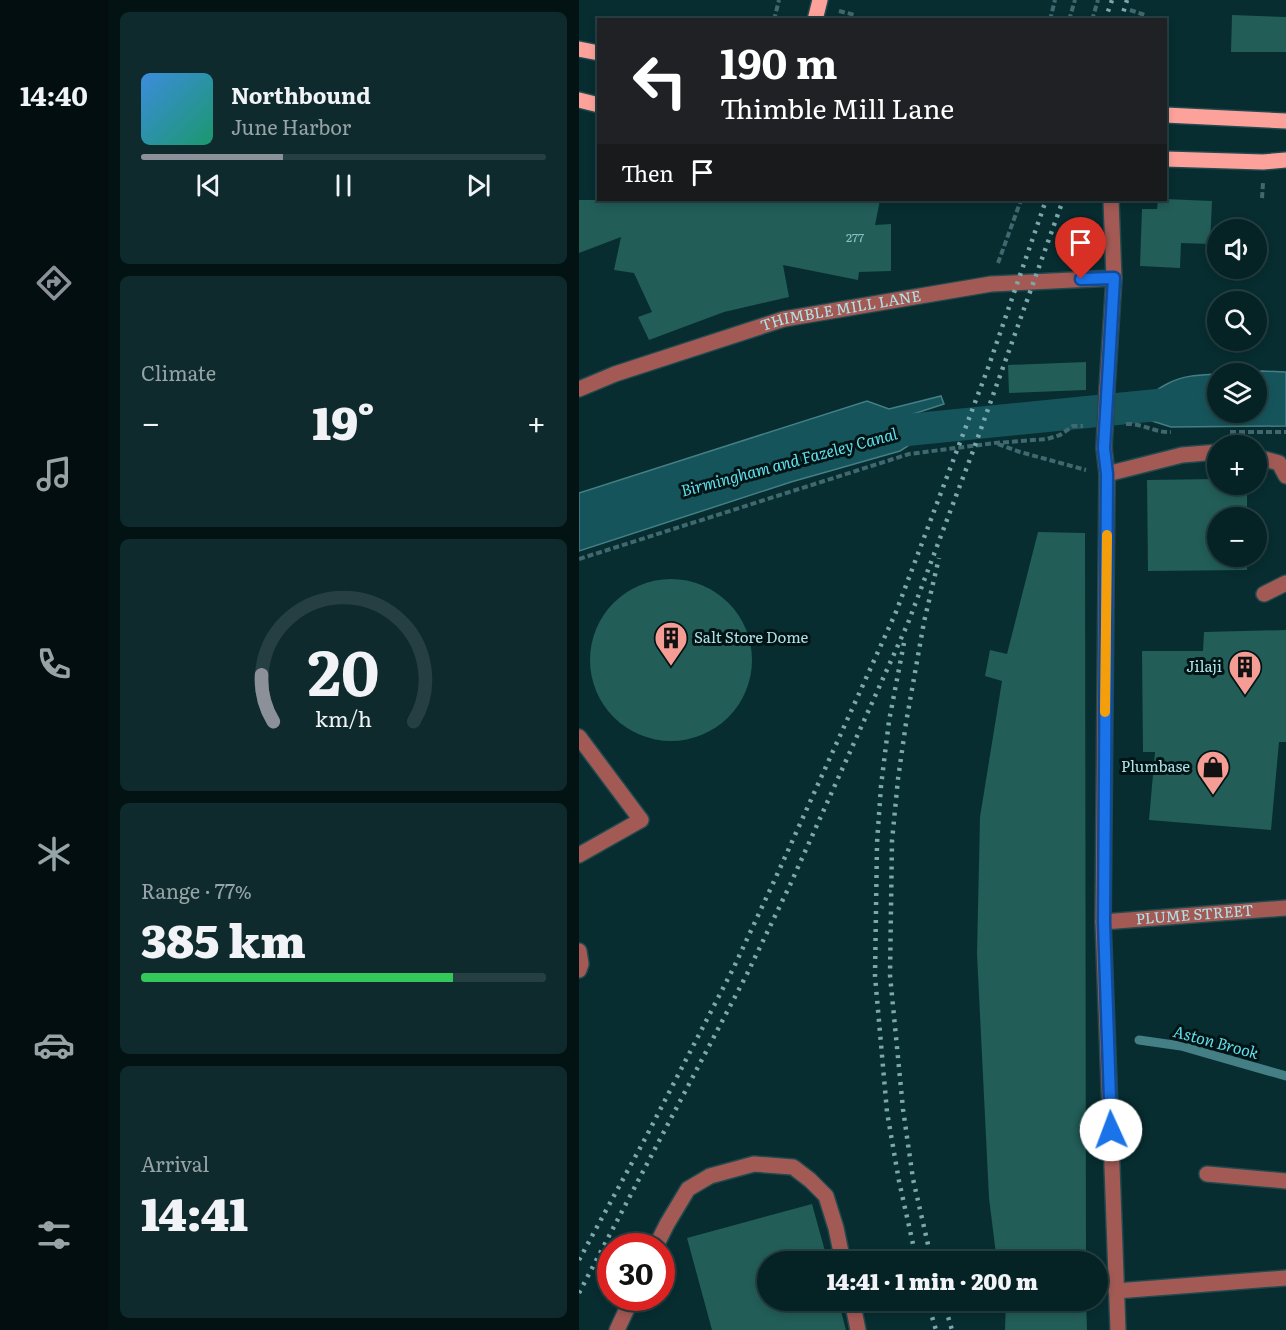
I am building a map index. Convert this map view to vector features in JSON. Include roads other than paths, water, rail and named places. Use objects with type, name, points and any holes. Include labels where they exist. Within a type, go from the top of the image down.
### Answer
[{"type":"main road","points":[[816,18],[820,0]]},
{"type":"main road","points":[[579,49],[597,53]]},
{"type":"main road","points":[[579,100],[597,104]]},
{"type":"main road","points":[[1167,115],[1286,121]]},
{"type":"main road","points":[[1167,159],[1263,162],[1286,160]]},
{"type":"street","points":[[1111,201],[1114,278],[1104,448],[1107,474],[1104,922],[1117,1330]]},
{"type":"street","name":"THIMBLE MILL LANE","points":[[579,389],[615,374],[784,319],[991,284],[1114,278]]},
{"type":"street","points":[[1107,474],[1182,455],[1207,454]]},
{"type":"street","points":[[1267,460],[1279,463],[1286,476]]},
{"type":"street","points":[[1264,594],[1286,584]]},
{"type":"street","points":[[579,738],[641,820],[579,855]]},
{"type":"street","name":"PLUME STREET","points":[[1104,922],[1286,908]]},
{"type":"street","points":[[579,951],[581,964],[579,970]]},
{"type":"street","points":[[662,1233],[688,1189],[710,1176],[754,1164],[793,1167],[810,1179],[826,1196],[841,1251]]},
{"type":"street","points":[[1207,1174],[1286,1181]]},
{"type":"street","points":[[1116,1291],[1286,1278]]},
{"type":"street","points":[[617,1330],[626,1311]]},
{"type":"street","points":[[854,1311],[858,1330]]},
{"type":"water","points":[[1267,371],[1286,372],[1286,426],[1171,427],[1133,415],[1134,402],[1173,381],[1207,375],[1207,423],[1267,423]]},
{"type":"water","points":[[941,396],[944,404],[907,416],[939,426],[900,451],[791,482],[579,551],[579,493],[867,401],[889,409]]},
{"type":"waterway","name":"Birmingham and Fazeley Canal","points":[[897,431],[1177,403],[1207,403]]},
{"type":"waterway","name":"Aston Brook","points":[[1139,1040],[1181,1046],[1286,1076]]},
{"type":"railway","points":[[1106,18],[1112,0]]},
{"type":"railway","points":[[1122,18],[1127,0]]},
{"type":"railway","points":[[579,1260],[734,967],[896,612],[988,368],[1046,201]]},
{"type":"railway","points":[[579,1293],[747,974],[790,885],[908,623],[973,451],[1063,201]]},
{"type":"railway","points":[[929,1251],[913,1179],[903,1109],[890,975],[892,841],[898,779],[924,622],[939,558]]},
{"type":"railway","points":[[904,643],[889,721],[881,786],[877,843],[875,976],[887,1112],[915,1251]]},
{"type":"railway","points":[[930,1311],[936,1330]]},
{"type":"railway","points":[[946,1311],[952,1330]]},
{"type":"place","name":"Salt Store Dome","points":[[671,667]]},
{"type":"place","name":"Jilaji","points":[[1245,696]]},
{"type":"place","name":"Plumbase","points":[[1213,796]]}]
